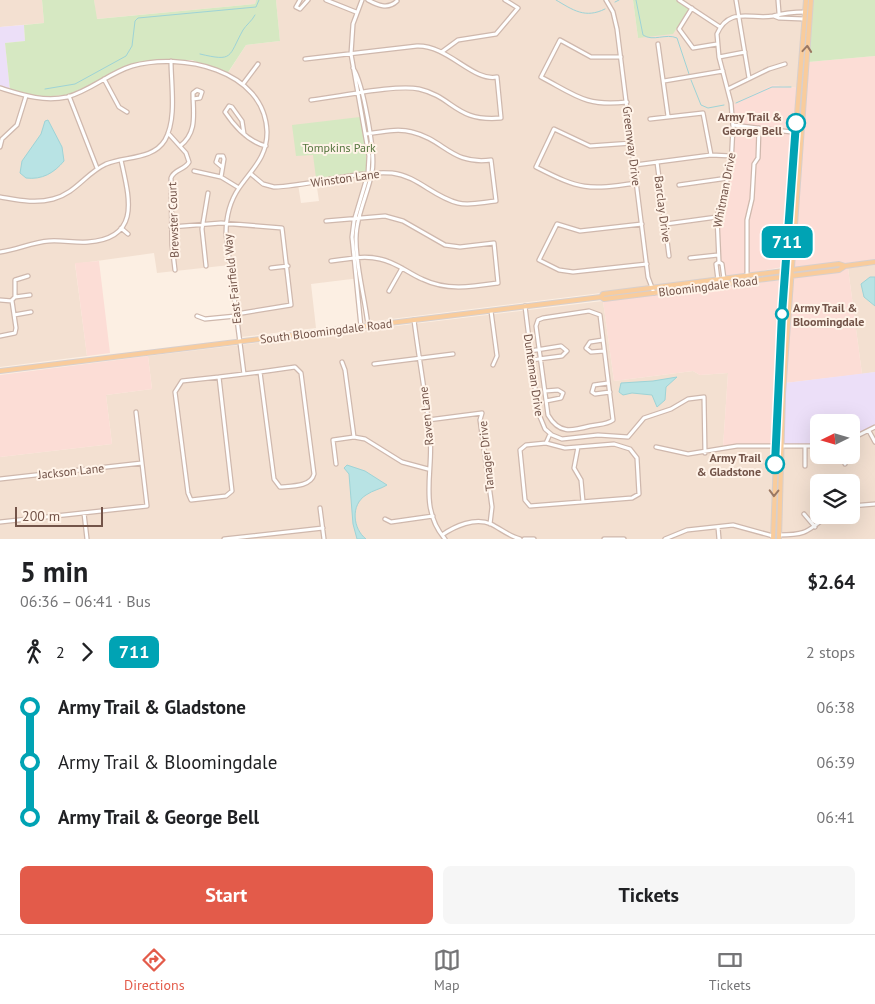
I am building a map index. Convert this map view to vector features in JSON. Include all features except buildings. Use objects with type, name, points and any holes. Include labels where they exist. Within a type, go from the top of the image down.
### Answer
[{"type":"main road","points":[[773,537],[784,277],[806,0]]},
{"type":"main road","points":[[779,537],[781,447],[791,276],[811,0]]},
{"type":"main road","name":"Bloomingdale Road","points":[[652,288],[839,264],[845,266],[875,262]]},
{"type":"main road","name":"Bloomingdale Road","points":[[601,297],[604,299],[784,277],[839,270],[845,266]]},
{"type":"main road","name":"South Bloomingdale Road","points":[[0,371],[601,297],[603,294],[652,288]]},
{"type":"street","points":[[300,0],[296,7],[300,10],[308,0]]},
{"type":"street","points":[[326,0],[356,12]]},
{"type":"street","points":[[361,327],[356,258],[357,217],[374,156],[351,54],[351,37],[356,12],[362,0]]},
{"type":"street","points":[[368,0],[383,6],[393,5],[397,1]]},
{"type":"street","points":[[443,51],[458,40],[496,34],[518,8],[506,0]]},
{"type":"street","name":"Greenway Drive","points":[[606,0],[616,22],[642,224],[654,293]]},
{"type":"street","points":[[679,0],[720,27],[728,20],[738,16],[773,16],[804,19]]},
{"type":"street","points":[[736,0],[749,78]]},
{"type":"street","points":[[778,0],[779,13]]},
{"type":"street","points":[[692,8],[679,29],[688,45],[693,48],[717,44]]},
{"type":"street","points":[[773,16],[779,13],[805,12]]},
{"type":"street","name":"Whitman Drive","points":[[720,27],[716,39],[728,89],[733,125],[732,156],[717,217],[718,255],[719,262],[722,264],[724,279]]},
{"type":"street","points":[[621,57],[592,58],[560,40],[541,77],[593,103],[605,105],[627,102]]},
{"type":"street","points":[[658,44],[668,116]]},
{"type":"street","points":[[306,59],[416,46],[431,47],[443,51],[485,78],[497,77],[501,118],[483,119],[471,116],[434,95],[418,89],[404,88],[311,100]]},
{"type":"street","points":[[720,58],[745,52]]},
{"type":"street","points":[[0,197],[32,202],[55,199],[80,186],[97,168],[155,150],[168,133],[171,120],[171,61]]},
{"type":"street","points":[[0,88],[26,96],[46,99],[69,96],[138,65],[171,61],[211,68],[243,84],[258,64]]},
{"type":"street","points":[[728,89],[749,78],[785,64]]},
{"type":"street","points":[[664,81],[723,71]]},
{"type":"street","points":[[104,79],[119,106],[127,112]]},
{"type":"street","name":"East Fairfield Way","points":[[243,84],[252,94],[262,111],[267,129],[266,146],[262,159],[239,188],[230,206],[226,224],[226,244],[244,374]]},
{"type":"street","points":[[0,147],[1,138],[16,125],[26,96]]},
{"type":"street","points":[[69,96],[97,168]]},
{"type":"street","points":[[168,133],[180,146],[192,134],[193,99]]},
{"type":"street","points":[[244,134],[244,126],[237,112],[230,106],[225,111],[244,134],[256,143],[266,146]]},
{"type":"street","points":[[650,119],[703,113],[711,155]]},
{"type":"street","points":[[733,125],[800,133]]},
{"type":"street","points":[[747,276],[747,220],[752,200],[754,164],[758,158],[760,128]]},
{"type":"street","points":[[632,143],[590,146],[554,130],[536,167],[583,188],[637,183]]},
{"type":"street","name":"Winston Lane","points":[[251,174],[264,184],[274,187],[386,173],[407,176],[459,203],[496,201],[491,160],[464,160],[411,132],[368,134]]},
{"type":"street","name":"Brewster Court","points":[[175,270],[171,226],[171,178],[175,171],[187,166],[189,162],[180,146]]},
{"type":"street","points":[[635,165],[711,155],[732,156]]},
{"type":"street","points":[[0,252],[47,241],[100,240],[111,237],[121,228],[128,216],[130,204],[121,160]]},
{"type":"street","name":"Barclay Drive","points":[[657,162],[669,256]]},
{"type":"street","points":[[221,177],[222,167]]},
{"type":"street","points":[[194,171],[221,177],[239,188]]},
{"type":"street","points":[[679,185],[728,178]]},
{"type":"street","points":[[206,266],[203,224],[208,193]]},
{"type":"street","points":[[326,221],[379,215],[397,218],[433,240],[449,246],[494,244],[498,283],[466,287],[446,286],[422,279],[380,258],[330,261]]},
{"type":"street","points":[[665,224],[717,217]]},
{"type":"street","points":[[171,226],[226,224],[282,228],[292,306],[205,319],[198,316]]},
{"type":"street","points":[[642,224],[580,230],[557,224],[539,260],[559,270],[573,272],[648,264]]},
{"type":"street","points":[[121,228],[128,234]]},
{"type":"street","points":[[690,258],[718,255]]},
{"type":"street","points":[[356,258],[368,326]]},
{"type":"street","name":"Whitman Drive","points":[[718,280],[716,264],[719,262]]},
{"type":"street","points":[[271,268],[288,266]]},
{"type":"street","points":[[389,292],[402,268]]},
{"type":"street","points":[[15,297],[15,280],[28,276]]},
{"type":"street","points":[[0,300],[11,300],[15,297],[30,295]]},
{"type":"street","points":[[0,336],[15,333],[11,300]]},
{"type":"street","name":"Dunteman Drive","points":[[525,306],[539,417],[550,434],[562,439],[617,435],[628,437],[644,418],[671,409],[688,399],[704,397],[705,453]]},
{"type":"street","points":[[491,310],[497,356],[493,365]]},
{"type":"street","points":[[589,311],[600,314],[603,340],[613,420],[583,428],[563,429],[554,425],[548,415],[536,326],[538,320],[589,311]]},
{"type":"street","points":[[14,315],[31,312]]},
{"type":"street","name":"Raven Lane","points":[[414,320],[428,420],[430,447],[428,469],[432,516],[446,539]]},
{"type":"street","points":[[603,340],[590,342],[586,348],[591,352],[604,351]]},
{"type":"street","points":[[530,351],[561,346],[567,351],[562,356],[531,360]]},
{"type":"street","points":[[374,364],[454,354]]},
{"type":"street","points":[[342,362],[345,370],[354,437]]},
{"type":"street","points":[[219,377],[232,491],[226,496],[191,500],[188,493],[175,392],[182,381],[293,367],[300,371],[314,471],[312,479],[308,483],[282,487],[275,483],[260,372]]},
{"type":"street","points":[[608,383],[594,385],[592,392],[595,394],[610,392]]},
{"type":"street","points":[[545,391],[558,390],[563,393],[561,398],[546,401]]},
{"type":"street","points":[[0,522],[147,506],[136,412]]},
{"type":"street","name":"Tanager Drive","points":[[428,420],[482,413],[480,420],[492,507],[490,524]]},
{"type":"street","points":[[583,428],[585,437]]},
{"type":"street","points":[[860,435],[875,428]]},
{"type":"street","points":[[869,431],[875,442]]},
{"type":"street","points":[[546,443],[550,434]]},
{"type":"street","points":[[614,444],[617,435]]},
{"type":"street","points":[[336,464],[333,440],[354,437],[365,440],[402,462],[428,469]]},
{"type":"street","points":[[546,443],[565,448],[578,447],[614,444],[630,449],[637,458],[639,494],[632,498],[534,507],[527,504],[520,450],[526,445],[546,443]]},
{"type":"street","points":[[656,447],[676,453],[705,453],[732,446],[810,447]]},
{"type":"street","points":[[578,447],[574,468],[581,480],[583,502]]},
{"type":"street","points":[[805,447],[805,466]]},
{"type":"street","name":"Jackson Lane","points":[[0,479],[142,464]]},
{"type":"street","points":[[860,505],[875,504]]},
{"type":"street","points":[[320,508],[324,539]]},
{"type":"street","points":[[84,513],[87,539]]},
{"type":"street","points":[[804,514],[815,526]]},
{"type":"street","points":[[385,519],[390,522],[432,516]]},
{"type":"street","points":[[442,535],[458,525],[480,522],[490,524],[520,539]]},
{"type":"street","points":[[779,537],[800,537],[818,524]]},
{"type":"street","points":[[718,526],[719,539]]},
{"type":"street","points":[[665,539],[686,530],[718,526],[740,526],[773,537]]},
{"type":"street","points":[[224,539],[322,528]]},
{"type":"street","points":[[524,539],[534,539]]},
{"type":"street","points":[[604,539],[624,539]]},
{"type":"shaded area","points":[[0,0],[42,0],[44,23],[0,27]]},
{"type":"shaded area","points":[[94,0],[256,0],[255,4],[96,19]]},
{"type":"shaded area","points":[[276,0],[633,0],[638,38],[681,0],[805,0],[797,88],[772,85],[734,127],[733,156],[721,207],[718,243],[722,278],[367,322],[360,278],[311,284],[316,328],[241,337],[230,265],[157,273],[154,253],[75,264],[87,356],[0,367],[0,90],[41,100],[68,98],[121,72],[151,64],[170,62],[191,64],[226,76],[246,45],[280,41]],"holes":[[[316,181],[319,201],[301,203],[298,184]]]},
{"type":"shaded area","points":[[24,25],[25,41],[5,43],[10,90],[0,87],[0,27]]},
{"type":"shaded area","points":[[875,56],[875,260],[793,269],[808,62]]},
{"type":"shaded area","points":[[772,85],[797,88],[783,267],[722,278],[718,223],[733,156],[732,105]]},
{"type":"shaded area","points":[[99,261],[110,353],[87,356],[75,263]]},
{"type":"shaded area","points":[[875,265],[875,372],[862,374],[848,268]]},
{"type":"shaded area","points":[[848,268],[862,374],[785,383],[792,275]]},
{"type":"shaded area","points":[[782,280],[774,445],[723,447],[728,373],[700,375],[693,371],[614,381],[603,301]]},
{"type":"shaded area","points":[[603,301],[614,381],[693,371],[700,375],[728,373],[723,447],[774,445],[772,539],[0,539],[0,457],[112,444],[106,395],[152,389],[148,356]]},
{"type":"shaded area","points":[[148,356],[152,389],[106,395],[112,444],[0,457],[0,375]]},
{"type":"shaded area","points":[[875,372],[875,426],[860,433],[860,414],[810,414],[810,445],[782,446],[785,383]]},
{"type":"shaded area","points":[[875,426],[875,539],[780,539],[782,446],[810,445],[810,464],[860,464],[860,433]]},
{"type":"green space","points":[[42,0],[94,0],[97,19],[255,4],[256,0],[276,0],[280,41],[246,45],[227,74],[192,60],[160,60],[120,70],[68,95],[37,97],[10,90],[5,43],[25,41],[24,25],[44,23]]},
{"type":"green space","points":[[633,0],[681,0],[691,6],[673,34],[638,38]]},
{"type":"green space","points":[[813,0],[875,0],[875,56],[808,62]]},
{"type":"green space","name":"Tompkins Park","points":[[360,117],[366,146],[366,172],[316,178],[313,155],[296,156],[292,125]]},
{"type":"water","points":[[48,120],[62,147],[64,161],[47,175],[37,178],[26,178],[20,173],[22,161],[41,134],[45,121]]},
{"type":"water","points":[[870,277],[875,277],[875,306],[864,297],[861,284]]},
{"type":"water","points":[[677,377],[666,387],[665,400],[657,407],[652,395],[632,393],[623,395],[619,392],[621,383]]},
{"type":"water","points":[[347,465],[365,471],[387,485],[366,495],[357,505],[356,523],[366,539],[357,539],[353,524],[349,474],[344,468]]},
{"type":"waterway","points":[[45,89],[75,84],[126,56],[132,46],[135,21],[138,18],[256,7],[259,0]]},
{"type":"waterway","points":[[556,0],[579,12],[591,13],[605,9]]},
{"type":"waterway","points":[[615,2],[619,0]]},
{"type":"waterway","points":[[636,0],[643,35],[651,38],[668,36],[677,38],[689,74]]},
{"type":"waterway","points":[[200,54],[219,57],[229,55],[243,30],[255,15]]},
{"type":"waterway","points":[[691,80],[701,105],[708,108],[724,105]]},
{"type":"waterway","points":[[736,103],[772,87],[791,87]]},
{"type":"bus line","name":"711","points":[[775,464],[777,394],[796,123]]},
{"type":"place","name":"Army Trail & George Bell","points":[[796,123]]},
{"type":"place","name":"Army Trail & Bloomingdale","points":[[782,314]]},
{"type":"place","name":"Army Trail & Gladstone","points":[[775,464]]}]
